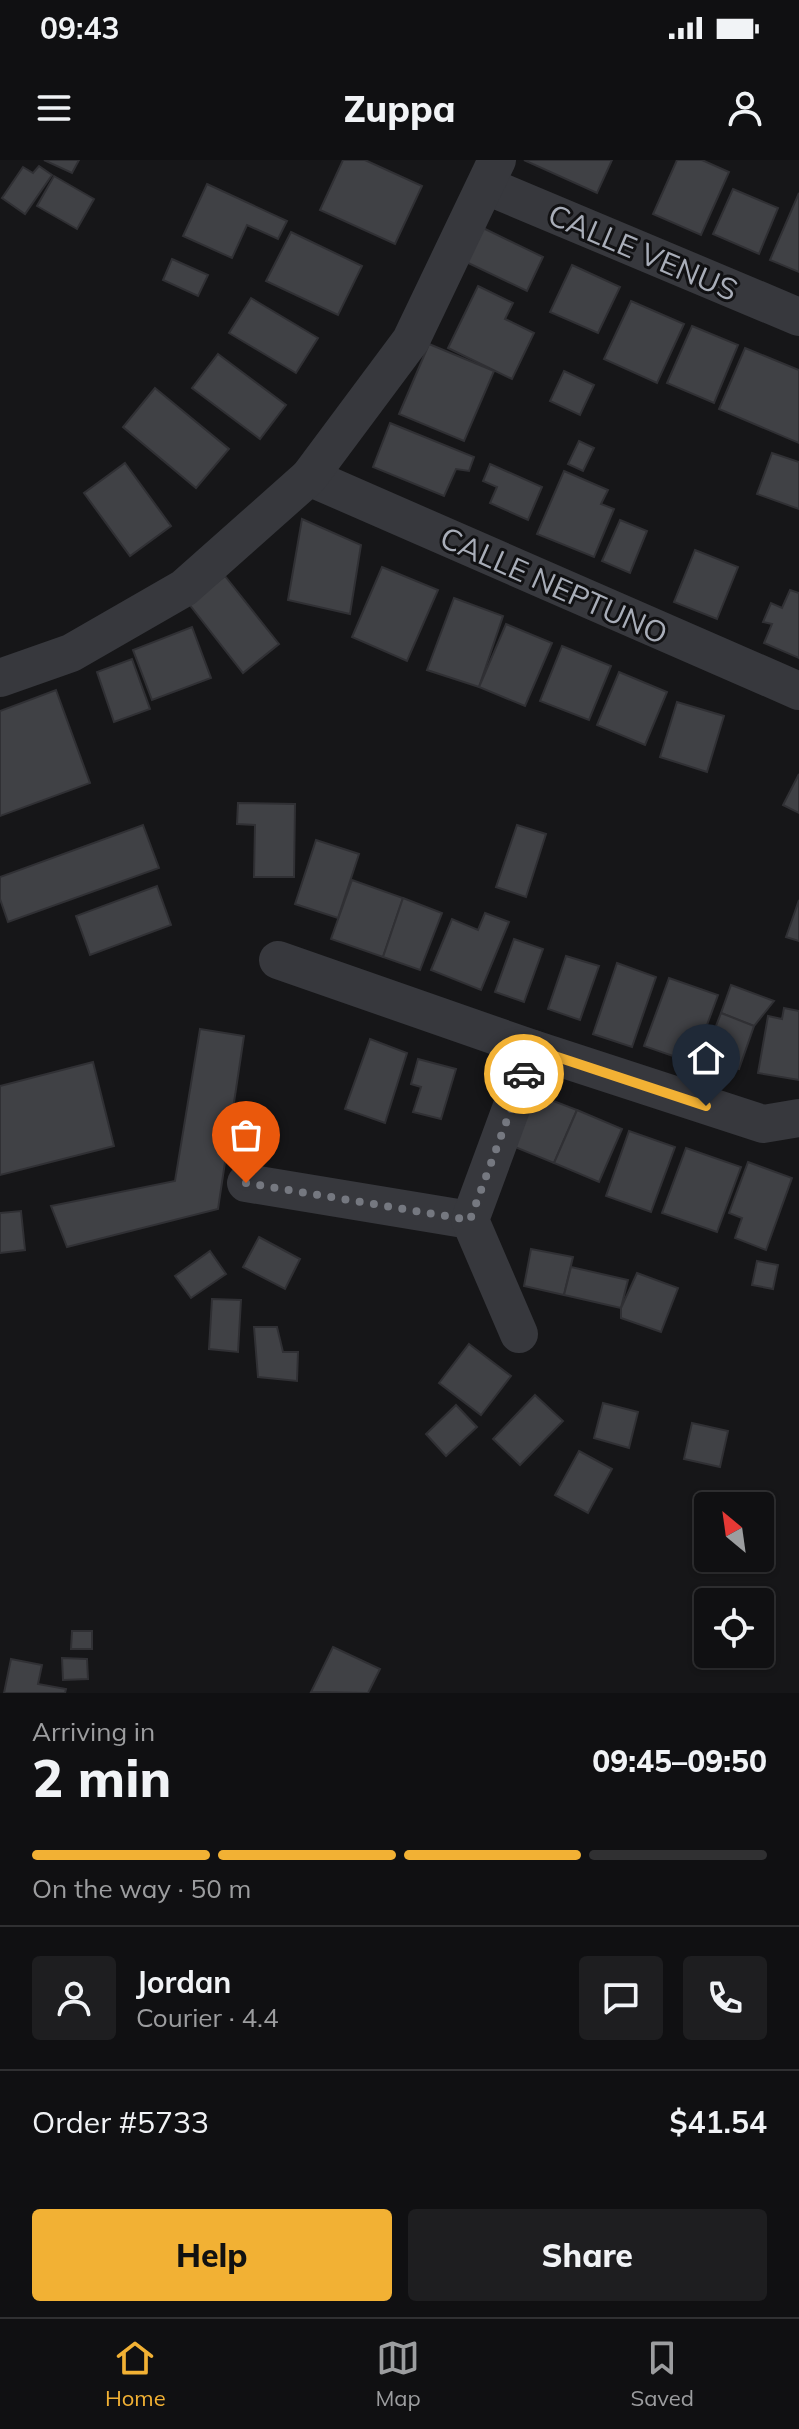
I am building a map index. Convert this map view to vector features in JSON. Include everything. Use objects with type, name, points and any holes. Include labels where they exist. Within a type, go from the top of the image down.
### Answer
[{"type":"street","name":"CALLE VENUS","points":[[492,173],[799,317]]},
{"type":"street","points":[[0,678],[71,653],[184,588],[309,477],[411,340],[492,173]]},
{"type":"street","name":"CALLE NEPTUNO","points":[[309,477],[799,691]]},
{"type":"street","points":[[278,960],[533,1049],[763,1124],[799,1118]]},
{"type":"street","points":[[519,1334],[470,1220],[533,1049]]},
{"type":"street","points":[[246,1183],[470,1220]]},
{"type":"building","points":[[44,160],[79,160],[72,173]]},
{"type":"building","points":[[343,160],[365,160],[422,186],[395,244],[320,210]]},
{"type":"building","points":[[524,160],[612,160],[597,193]]},
{"type":"building","points":[[677,160],[702,160],[729,172],[701,235],[653,214]]},
{"type":"building","points":[[39,166],[52,175],[25,214],[2,198],[23,167],[33,173]]},
{"type":"building","points":[[54,176],[94,199],[77,229],[37,206]]},
{"type":"building","points":[[207,184],[287,221],[278,239],[247,225],[232,258],[183,236]]},
{"type":"building","points":[[733,189],[778,208],[759,254],[713,234]]},
{"type":"building","points":[[799,193],[799,272],[770,260]]},
{"type":"building","points":[[481,227],[543,257],[527,291],[464,261]]},
{"type":"building","points":[[291,232],[362,266],[338,315],[266,281]]},
{"type":"building","points":[[172,259],[208,275],[198,296],[163,280]]},
{"type":"building","points":[[572,265],[620,287],[598,333],[550,312]]},
{"type":"building","points":[[478,286],[513,303],[505,319],[534,333],[512,379],[448,348]]},
{"type":"building","points":[[251,298],[318,338],[296,373],[229,333]]},
{"type":"building","points":[[631,301],[684,324],[657,383],[604,359]]},
{"type":"building","points":[[692,326],[738,345],[714,403],[667,383]]},
{"type":"building","points":[[429,344],[494,371],[464,441],[399,414]]},
{"type":"building","points":[[745,348],[799,370],[799,443],[719,409]]},
{"type":"building","points":[[218,354],[286,405],[260,439],[192,388]]},
{"type":"building","points":[[564,371],[594,385],[580,415],[550,401]]},
{"type":"building","points":[[155,388],[229,449],[196,488],[123,427]]},
{"type":"building","points":[[390,423],[474,457],[469,471],[456,469],[444,496],[373,467]]},
{"type":"building","points":[[579,441],[594,448],[583,471],[568,464]]},
{"type":"building","points":[[772,453],[799,462],[799,509],[757,494]]},
{"type":"building","points":[[125,463],[171,526],[130,556],[84,493]]},
{"type":"building","points":[[490,464],[542,487],[528,520],[490,503],[497,487],[483,481]]},
{"type":"building","points":[[564,471],[608,490],[601,504],[614,509],[594,557],[537,534]]},
{"type":"building","points":[[302,519],[361,545],[350,614],[288,600]]},
{"type":"building","points":[[620,520],[647,531],[630,573],[602,561]]},
{"type":"building","points":[[695,550],[738,567],[717,619],[674,602]]},
{"type":"building","points":[[382,567],[438,590],[407,661],[352,637]]},
{"type":"building","points":[[225,576],[279,644],[243,673],[189,604]]},
{"type":"building","points":[[790,590],[799,593],[799,658],[764,643],[772,624],[763,622],[771,603],[782,608]]},
{"type":"building","points":[[454,598],[503,616],[479,687],[427,670]]},
{"type":"building","points":[[506,624],[552,643],[525,706],[479,687]]},
{"type":"building","points":[[192,627],[211,678],[152,700],[133,650]]},
{"type":"building","points":[[562,646],[611,666],[589,720],[540,701]]},
{"type":"building","points":[[132,659],[150,709],[114,722],[97,672]]},
{"type":"building","points":[[619,672],[667,692],[645,745],[597,725]]},
{"type":"building","points":[[56,690],[90,783],[0,816],[0,711]]},
{"type":"building","points":[[677,702],[724,716],[707,772],[660,757]]},
{"type":"building","points":[[799,774],[799,813],[783,805]]},
{"type":"building","points":[[238,803],[295,804],[294,877],[254,877],[255,825],[237,824]]},
{"type":"building","points":[[143,825],[159,868],[8,922],[0,899],[0,877]]},
{"type":"building","points":[[517,825],[546,834],[526,897],[496,887]]},
{"type":"building","points":[[316,840],[359,854],[338,918],[295,904]]},
{"type":"building","points":[[352,880],[403,898],[383,957],[331,939]]},
{"type":"building","points":[[157,886],[171,925],[90,955],[76,916]]},
{"type":"building","points":[[403,898],[442,913],[420,970],[383,957]]},
{"type":"building","points":[[799,900],[799,941],[786,937]]},
{"type":"building","points":[[485,913],[509,922],[481,990],[431,970],[452,919],[478,930]]},
{"type":"building","points":[[514,939],[543,949],[524,1002],[495,992]]},
{"type":"building","points":[[566,956],[599,966],[580,1020],[548,1009]]},
{"type":"building","points":[[617,963],[656,977],[632,1047],[593,1034]]},
{"type":"building","points":[[669,978],[718,995],[693,1063],[644,1046]]},
{"type":"building","points":[[731,985],[774,1001],[754,1026],[721,1013]]},
{"type":"building","points":[[784,1008],[799,1011],[799,1080],[758,1073],[768,1016],[782,1019]]},
{"type":"building","points":[[721,1013],[754,1026],[739,1069],[704,1057]]},
{"type":"building","points":[[200,1029],[244,1036],[218,1209],[67,1247],[51,1206],[175,1181]]},
{"type":"building","points":[[370,1039],[407,1053],[385,1123],[345,1109]]},
{"type":"building","points":[[418,1059],[456,1069],[441,1119],[413,1112],[421,1087],[411,1084]]},
{"type":"building","points":[[93,1062],[114,1146],[0,1175],[0,1086]]},
{"type":"building","points":[[530,1092],[577,1110],[554,1163],[510,1145]]},
{"type":"building","points":[[577,1110],[622,1129],[599,1182],[554,1163]]},
{"type":"building","points":[[629,1131],[675,1147],[651,1212],[606,1196]]},
{"type":"building","points":[[686,1148],[741,1167],[717,1232],[662,1213]]},
{"type":"building","points":[[748,1162],[792,1178],[766,1250],[735,1238],[742,1218],[729,1213]]},
{"type":"building","points":[[21,1211],[25,1250],[0,1253],[0,1213]]},
{"type":"building","points":[[259,1237],[300,1259],[285,1289],[243,1267]]},
{"type":"building","points":[[531,1249],[573,1257],[564,1295],[524,1286]]},
{"type":"building","points":[[210,1251],[226,1274],[191,1298],[175,1276]]},
{"type":"building","points":[[757,1261],[778,1265],[773,1289],[752,1285]]},
{"type":"building","points":[[571,1267],[628,1280],[621,1308],[564,1295]]},
{"type":"building","points":[[637,1273],[678,1288],[661,1332],[621,1318],[621,1308]]},
{"type":"building","points":[[212,1299],[241,1300],[238,1352],[209,1349]]},
{"type":"building","points":[[254,1327],[277,1327],[283,1352],[298,1352],[297,1381],[258,1377]]},
{"type":"building","points":[[469,1344],[511,1376],[481,1415],[439,1383]]},
{"type":"building","points":[[535,1395],[563,1421],[520,1465],[493,1439]]},
{"type":"building","points":[[603,1403],[638,1412],[629,1448],[594,1438]]},
{"type":"building","points":[[456,1405],[477,1427],[446,1456],[426,1434]]},
{"type":"building","points":[[692,1423],[728,1431],[720,1467],[684,1459]]},
{"type":"building","points":[[579,1451],[612,1469],[588,1513],[555,1495]]},
{"type":"building","points":[[72,1631],[92,1631],[92,1649],[71,1649]]},
{"type":"building","points":[[333,1647],[380,1669],[368,1693],[311,1692]]},
{"type":"building","points":[[62,1658],[87,1659],[88,1679],[63,1680]]},
{"type":"building","points":[[11,1659],[42,1665],[38,1684],[66,1689],[65,1693],[4,1693]]},
{"type":"way so far","points":[[246,1183],[470,1220],[524,1074]]},
{"type":"route","points":[[524,1074],[533,1049],[706,1106]]}]
